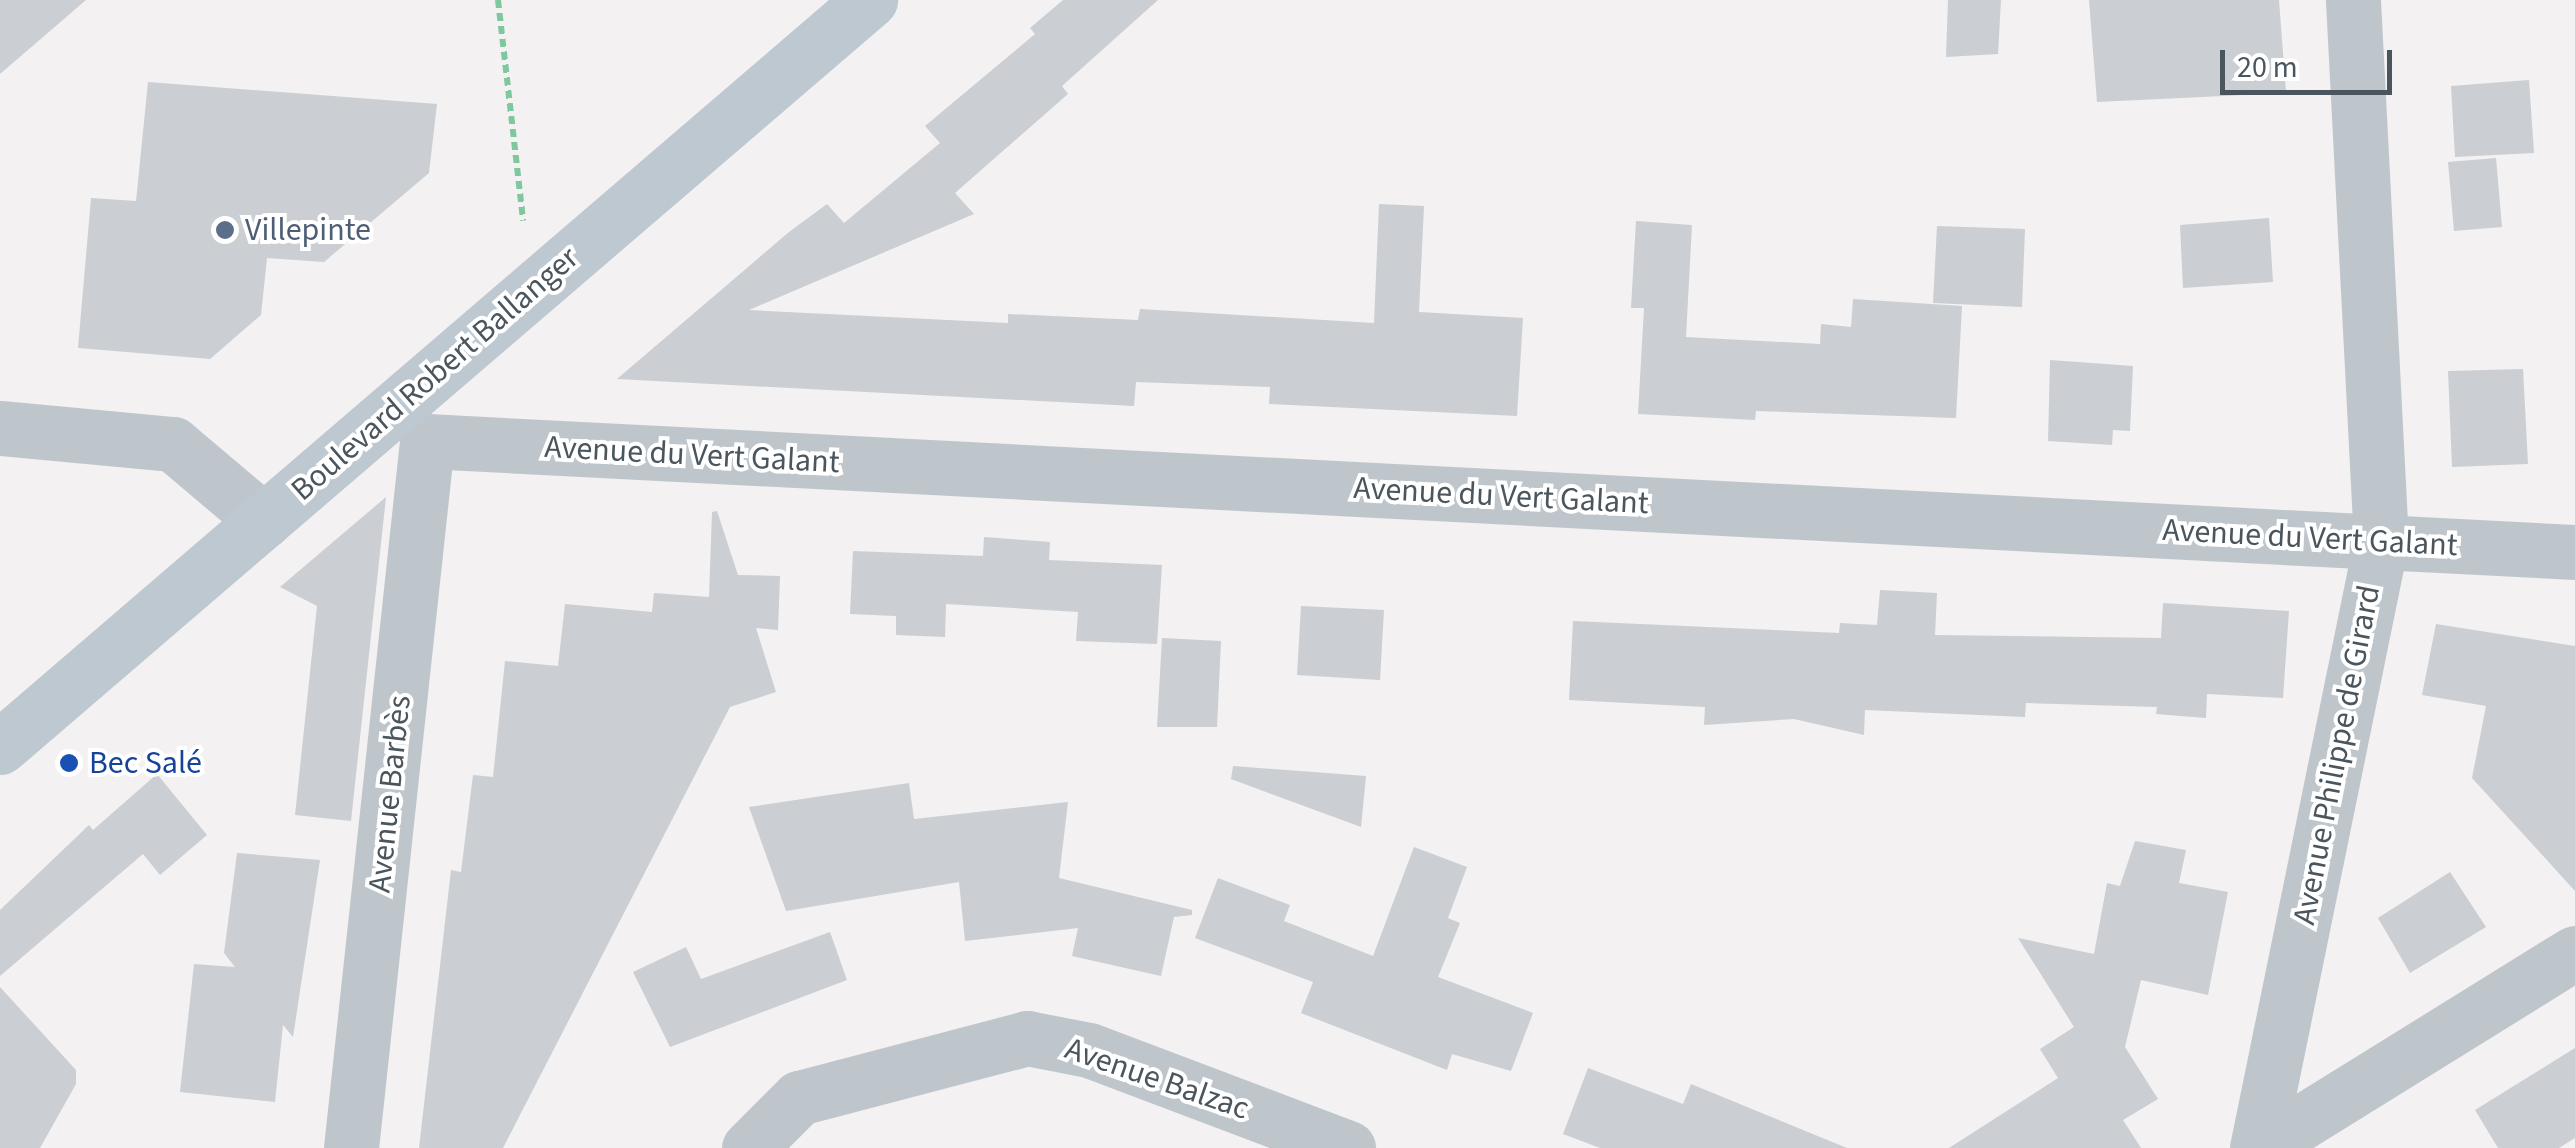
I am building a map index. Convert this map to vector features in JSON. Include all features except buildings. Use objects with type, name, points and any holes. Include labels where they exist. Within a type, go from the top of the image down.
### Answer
[{"type":"main road","name":"Boulevard Robert Ballanger","points":[[0,747],[264,521],[411,424],[530,292],[870,0]]},
{"type":"street","name":"Avenue Philippe de Girard","points":[[2258,1148],[2380,542],[2353,0]]},
{"type":"street","name":"Avenue du Vert Galant","points":[[411,424],[2575,552]]},
{"type":"street","name":"Avenue Barbès","points":[[352,1148],[411,424]]},
{"type":"street","points":[[0,428],[173,444],[264,521]]},
{"type":"street","points":[[2258,1148],[2575,952]]},
{"type":"street","name":"Avenue Balzac","points":[[749,1148],[799,1098],[1027,1038],[1089,1050],[1348,1148]]},
{"type":"path","points":[[498,0],[530,292]]},
{"type":"place","name":"Villepinte","points":[[225,230]]},
{"type":"place","name":"Bec Salé","points":[[69,763]]}]
